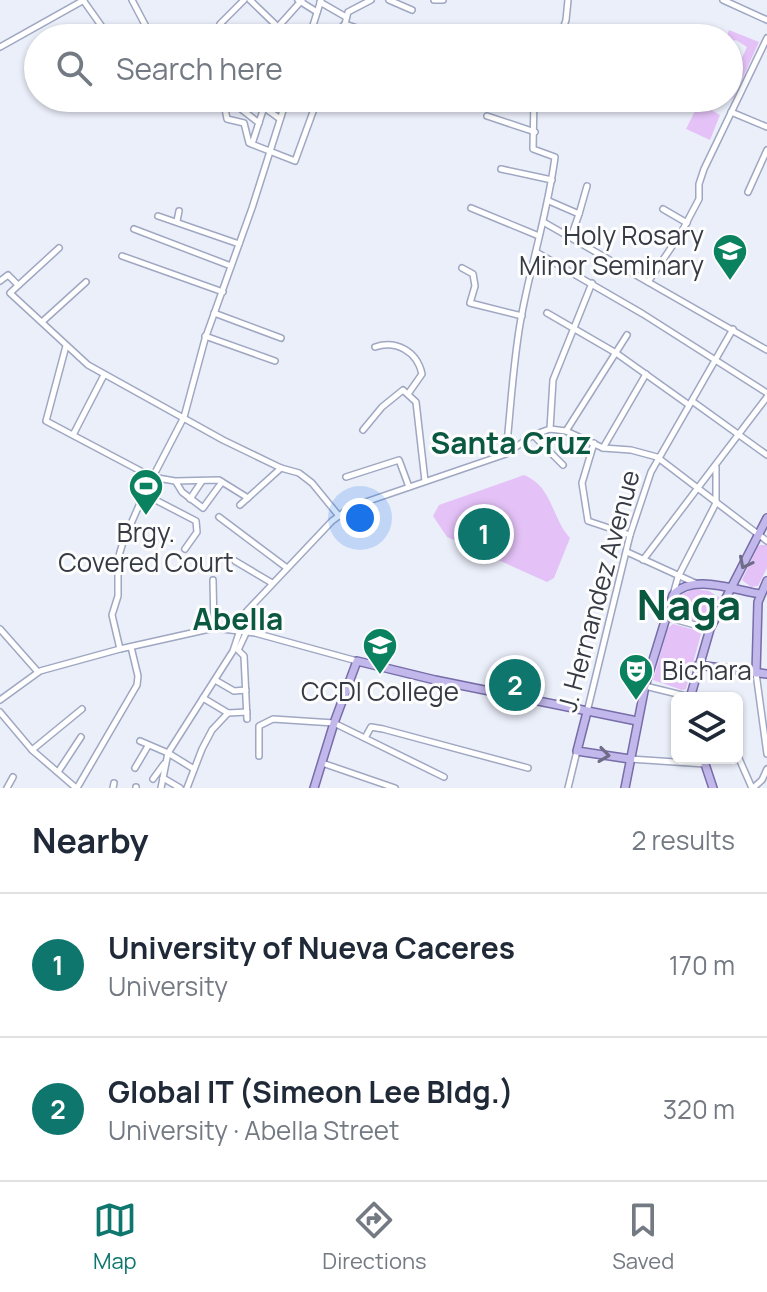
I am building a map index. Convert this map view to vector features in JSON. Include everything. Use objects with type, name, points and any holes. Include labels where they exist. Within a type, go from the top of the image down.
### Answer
[{"type":"main road","points":[[692,692],[710,629],[767,518]]},
{"type":"main road","points":[[756,673],[767,581]]},
{"type":"main road","points":[[625,788],[645,686],[673,595],[685,585],[699,584],[763,596]]},
{"type":"main road","points":[[314,788],[357,661],[637,721]]},
{"type":"main road","points":[[698,665],[767,674]]},
{"type":"main road","name":"J. Hernandez Avenue","points":[[577,751],[587,712]]},
{"type":"main road","points":[[577,751],[630,759]]},
{"type":"main road","points":[[705,764],[713,788]]},
{"type":"street","points":[[41,24],[84,0],[100,24]]},
{"type":"street","points":[[132,0],[145,24]]},
{"type":"street","points":[[220,24],[244,0]]},
{"type":"street","points":[[250,0],[275,24]]},
{"type":"street","points":[[348,0],[358,7]]},
{"type":"street","points":[[342,24],[348,12],[371,0]]},
{"type":"street","points":[[389,0],[412,10]]},
{"type":"street","points":[[434,0],[443,0]]},
{"type":"street","points":[[565,24],[568,0]]},
{"type":"street","points":[[726,0],[767,20]]},
{"type":"street","points":[[282,24],[300,1],[317,12]]},
{"type":"street","points":[[313,24],[321,1],[354,24]]},
{"type":"street","points":[[0,47],[24,34]]},
{"type":"street","points":[[743,87],[767,38]]},
{"type":"street","points":[[226,112],[227,119],[244,123],[247,140],[252,144],[295,161],[313,112]]},
{"type":"street","points":[[244,112],[259,123]]},
{"type":"street","points":[[252,144],[263,112]]},
{"type":"street","points":[[269,112],[280,119]]},
{"type":"street","points":[[120,649],[112,615],[118,596],[118,559],[144,494],[184,417],[205,336],[223,292],[282,112]]},
{"type":"street","points":[[506,454],[522,316],[535,252],[545,223],[555,157],[533,149],[534,112]]},
{"type":"street","points":[[648,282],[699,199],[699,184],[704,169],[731,112],[767,127]]},
{"type":"street","points":[[487,116],[535,132]]},
{"type":"street","points":[[748,192],[767,150]]},
{"type":"street","points":[[501,169],[552,180]]},
{"type":"street","points":[[571,237],[587,186]]},
{"type":"street","points":[[549,201],[579,214]]},
{"type":"street","points":[[471,208],[539,236]]},
{"type":"street","points":[[663,209],[687,223]]},
{"type":"street","points":[[177,221],[179,211]]},
{"type":"street","points":[[158,216],[239,244]]},
{"type":"street","points":[[545,223],[767,350]]},
{"type":"street","points":[[134,229],[231,266]]},
{"type":"street","points":[[59,248],[10,293],[66,346],[104,375],[281,468],[299,473],[312,483],[339,516]]},
{"type":"street","points":[[535,252],[716,359],[767,395],[643,560]]},
{"type":"street","points":[[122,256],[223,292]]},
{"type":"street","points":[[462,268],[473,274],[475,286],[470,303],[522,316]]},
{"type":"street","points":[[0,281],[8,275],[18,285]]},
{"type":"street","points":[[43,321],[86,282]]},
{"type":"street","points":[[550,429],[553,380],[592,283]]},
{"type":"street","points":[[214,313],[281,338]]},
{"type":"street","points":[[547,313],[616,353],[767,455]]},
{"type":"street","name":"J. Hernandez Avenue","points":[[587,712],[630,535],[657,457],[733,329]]},
{"type":"street","points":[[566,431],[627,335]]},
{"type":"street","points":[[205,336],[275,361]]},
{"type":"street","points":[[375,347],[394,344],[403,348],[420,366],[422,374],[408,394]]},
{"type":"street","points":[[66,346],[46,421],[152,477],[175,481],[219,480],[248,498]]},
{"type":"street","points":[[603,448],[646,374]]},
{"type":"street","points":[[72,435],[104,375]]},
{"type":"street","points":[[363,430],[382,407],[403,390],[408,394],[416,402],[425,481]]},
{"type":"street","points":[[161,788],[168,753],[233,651],[244,630],[246,612],[351,507],[506,454],[533,435],[550,429],[566,431],[603,448],[631,450],[657,457],[767,541]]},
{"type":"street","points":[[533,435],[563,465]]},
{"type":"street","points":[[594,443],[582,483],[588,521],[630,535]]},
{"type":"street","points":[[346,477],[399,460],[409,487]]},
{"type":"street","points":[[673,595],[678,577],[716,503],[716,466]]},
{"type":"street","points":[[240,505],[281,468]]},
{"type":"street","points":[[175,481],[190,499],[203,508],[222,482]]},
{"type":"street","points":[[190,499],[202,481]]},
{"type":"street","points":[[144,494],[196,521],[197,532],[185,549]]},
{"type":"street","points":[[219,517],[287,568]]},
{"type":"street","points":[[627,552],[699,584]]},
{"type":"street","points":[[235,561],[272,583]]},
{"type":"street","points":[[213,580],[214,628]]},
{"type":"street","points":[[666,617],[710,629]]},
{"type":"street","points":[[0,700],[38,672],[120,649],[214,628],[244,630],[357,661]]},
{"type":"street","points":[[0,629],[38,672]]},
{"type":"street","points":[[203,698],[228,713],[247,715],[244,656],[238,650],[240,638]]},
{"type":"street","points":[[0,712],[32,750],[77,788],[137,685],[131,647]]},
{"type":"street","points":[[756,673],[767,754]]},
{"type":"street","points":[[215,680],[234,691],[246,690]]},
{"type":"street","points":[[645,686],[671,693]]},
{"type":"street","points":[[32,750],[82,709]]},
{"type":"street","points":[[187,788],[212,730],[228,713]]},
{"type":"street","points":[[259,756],[259,726],[273,719],[334,723],[444,777]]},
{"type":"street","points":[[365,738],[371,727],[528,768]]},
{"type":"street","points":[[58,772],[81,737]]},
{"type":"street","points":[[140,741],[194,769]]},
{"type":"street","points":[[135,768],[148,746]]},
{"type":"street","name":"J. Hernandez Avenue","points":[[568,788],[577,751]]},
{"type":"street","points":[[630,759],[671,760]]},
{"type":"street","points":[[153,779],[166,761]]},
{"type":"street","points":[[322,763],[395,788]]},
{"type":"street","points":[[741,764],[752,788],[762,780],[767,769]]},
{"type":"street","points":[[7,788],[13,777]]},
{"type":"street","points":[[163,778],[180,788]]},
{"type":"shaded area","points":[[743,36],[759,42],[743,77],[743,56],[747,47],[743,44]]},
{"type":"shaded area","points":[[694,112],[720,115],[710,140],[686,129]]},
{"type":"shaded area","points":[[524,475],[541,487],[570,538],[554,578],[547,582],[447,537],[433,516],[439,505]]},
{"type":"shaded area","points":[[761,545],[767,545],[767,568],[758,586],[751,587],[742,580]]},
{"type":"shaded area","points":[[694,589],[709,591],[720,598],[713,617],[705,624],[674,614],[680,595]]},
{"type":"shaded area","points":[[673,624],[701,634],[686,689],[682,690],[653,680],[668,628]]},
{"type":"place","name":"Holy Rosary Minor Seminary","points":[[730,282]]},
{"type":"place","name":"Brgy. Covered Court","points":[[146,517]]},
{"type":"place","name":"University of Nueva Caceres","points":[[484,534]]},
{"type":"place","name":"CCDI College","points":[[380,676]]},
{"type":"place","name":"Global IT (Simeon Lee Bldg.)","points":[[515,685]]},
{"type":"place","name":"Bichara","points":[[636,702]]},
{"type":"district","name":"Santa Cruz","points":[[511,444]]},
{"type":"district","name":"Naga","points":[[689,605]]},
{"type":"district","name":"Abella","points":[[238,620]]}]
